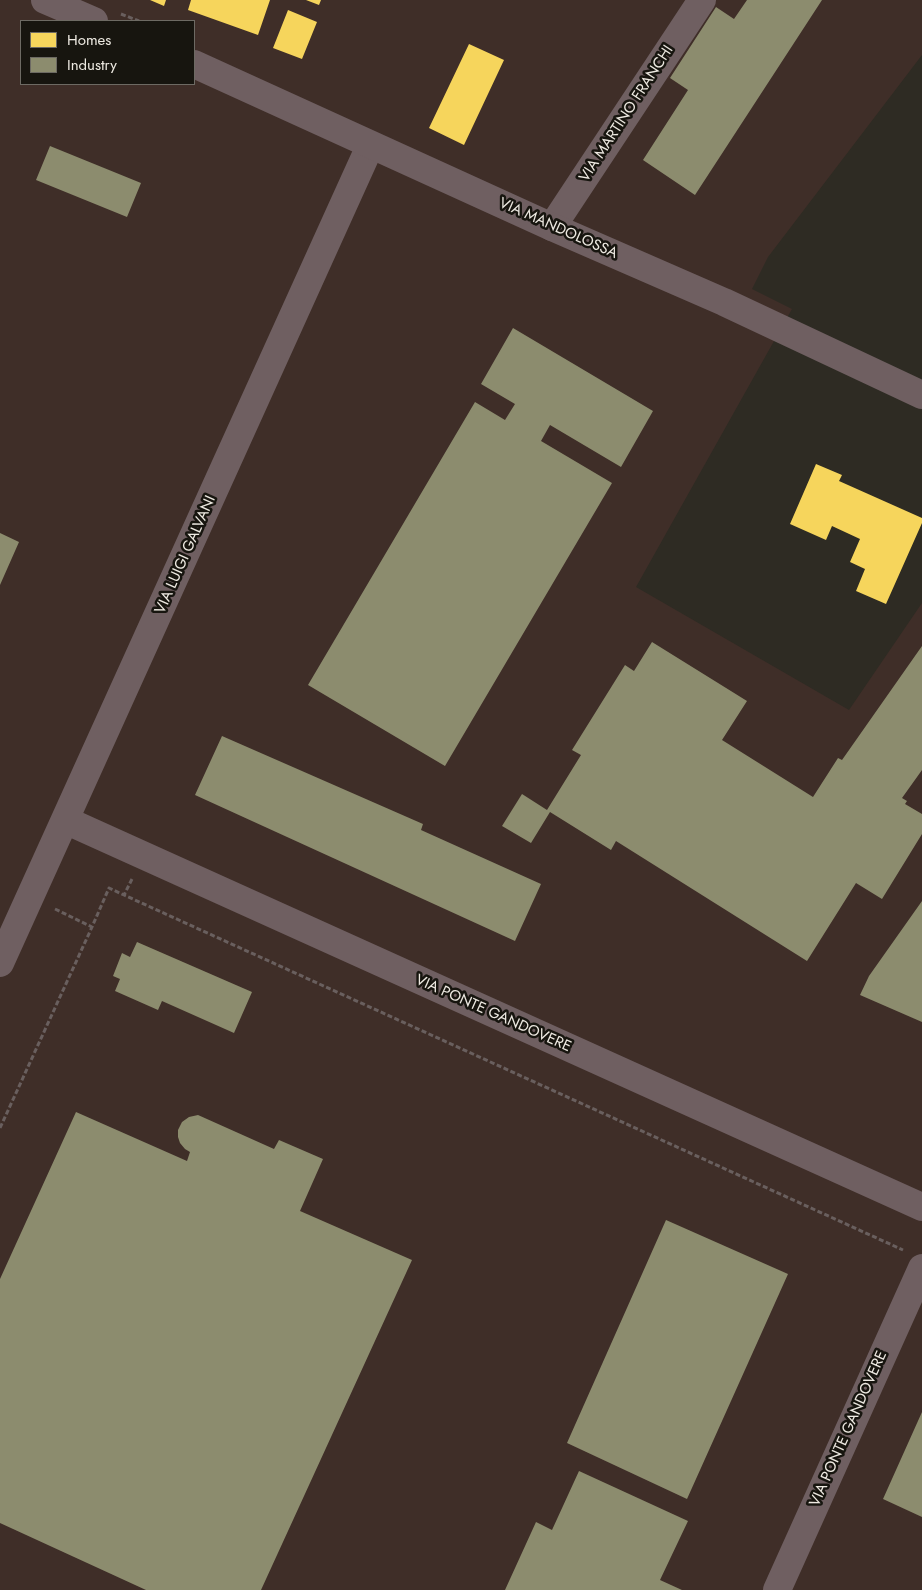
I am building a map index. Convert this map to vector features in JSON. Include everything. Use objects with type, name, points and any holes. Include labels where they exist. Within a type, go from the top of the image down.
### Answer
[{"type":"street","points":[[45,0],[92,20]]},
{"type":"street","name":"VIA MARTINO FRANCHI","points":[[552,227],[702,0]]},
{"type":"street","name":"VIA MANDOLOSSA","points":[[195,64],[370,146],[724,302],[922,395]]},
{"type":"street","name":"VIA LUIGI GALVANI","points":[[0,963],[370,146]]},
{"type":"street","name":"VIA PONTE GANDOVERE","points":[[65,820],[922,1207]]},
{"type":"street","name":"VIA PONTE GANDOVERE","points":[[777,1590],[913,1259]]},
{"type":"path","points":[[124,895],[134,873]]},
{"type":"path","points":[[0,1128],[109,888],[913,1259]]},
{"type":"path","points":[[52,908],[92,927]]},
{"type":"shaded area","points":[[0,0],[922,0],[922,55],[768,257],[752,289],[792,309],[636,587],[849,710],[922,603],[922,1590],[0,1590]]},
{"type":"building: Homes","points":[[150,0],[166,0],[164,6]]},
{"type":"building: Homes","points":[[191,0],[270,0],[258,35],[188,10]]},
{"type":"building: Homes","points":[[306,0],[321,0],[319,5]]},
{"type":"building: Homes","points":[[288,10],[317,22],[302,59],[273,48]]},
{"type":"building: Homes","points":[[469,44],[504,60],[464,145],[429,128]]},
{"type":"building: Homes","points":[[816,464],[842,475],[839,481],[922,518],[922,523],[886,604],[856,591],[865,569],[850,562],[860,539],[832,526],[826,540],[790,524]]},
{"type":"building: Industry","points":[[747,0],[822,0],[695,195],[643,160],[688,90],[670,78],[716,7],[734,19]]},
{"type":"building: Industry","points":[[50,146],[141,183],[127,217],[36,180]]},
{"type":"building: Industry","points":[[513,328],[653,411],[621,467],[550,425],[541,441],[612,483],[445,766],[308,685],[475,402],[505,420],[515,404],[481,384]]},
{"type":"building: Industry","points":[[0,533],[19,542],[0,585]]},
{"type":"building: Industry","points":[[652,642],[747,701],[722,740],[813,797],[838,758],[842,760],[922,646],[922,770],[902,798],[907,801],[905,804],[922,814],[922,834],[882,899],[856,883],[807,961],[616,841],[611,850],[550,812],[531,843],[502,826],[522,794],[547,810],[581,755],[572,750],[625,665],[634,671]]},
{"type":"building: Industry","points":[[222,736],[423,824],[421,830],[541,884],[515,941],[195,795]]},
{"type":"building: Industry","points":[[922,901],[922,1022],[860,995],[869,976]]},
{"type":"building: Industry","points":[[137,942],[252,992],[234,1033],[162,1001],[158,1010],[115,991],[120,979],[113,976],[122,953],[130,957]]},
{"type":"building: Industry","points":[[76,1112],[187,1161],[190,1152],[180,1143],[178,1130],[182,1122],[189,1117],[198,1115],[274,1149],[279,1140],[323,1159],[300,1211],[412,1260],[261,1590],[146,1590],[0,1523],[0,1279]]},
{"type":"building: Industry","points":[[666,1220],[788,1274],[687,1499],[567,1443]]},
{"type":"building: Industry","points":[[922,1412],[922,1517],[883,1499]]},
{"type":"building: Industry","points":[[579,1471],[688,1521],[660,1580],[682,1590],[505,1590],[536,1522],[552,1530]]}]
